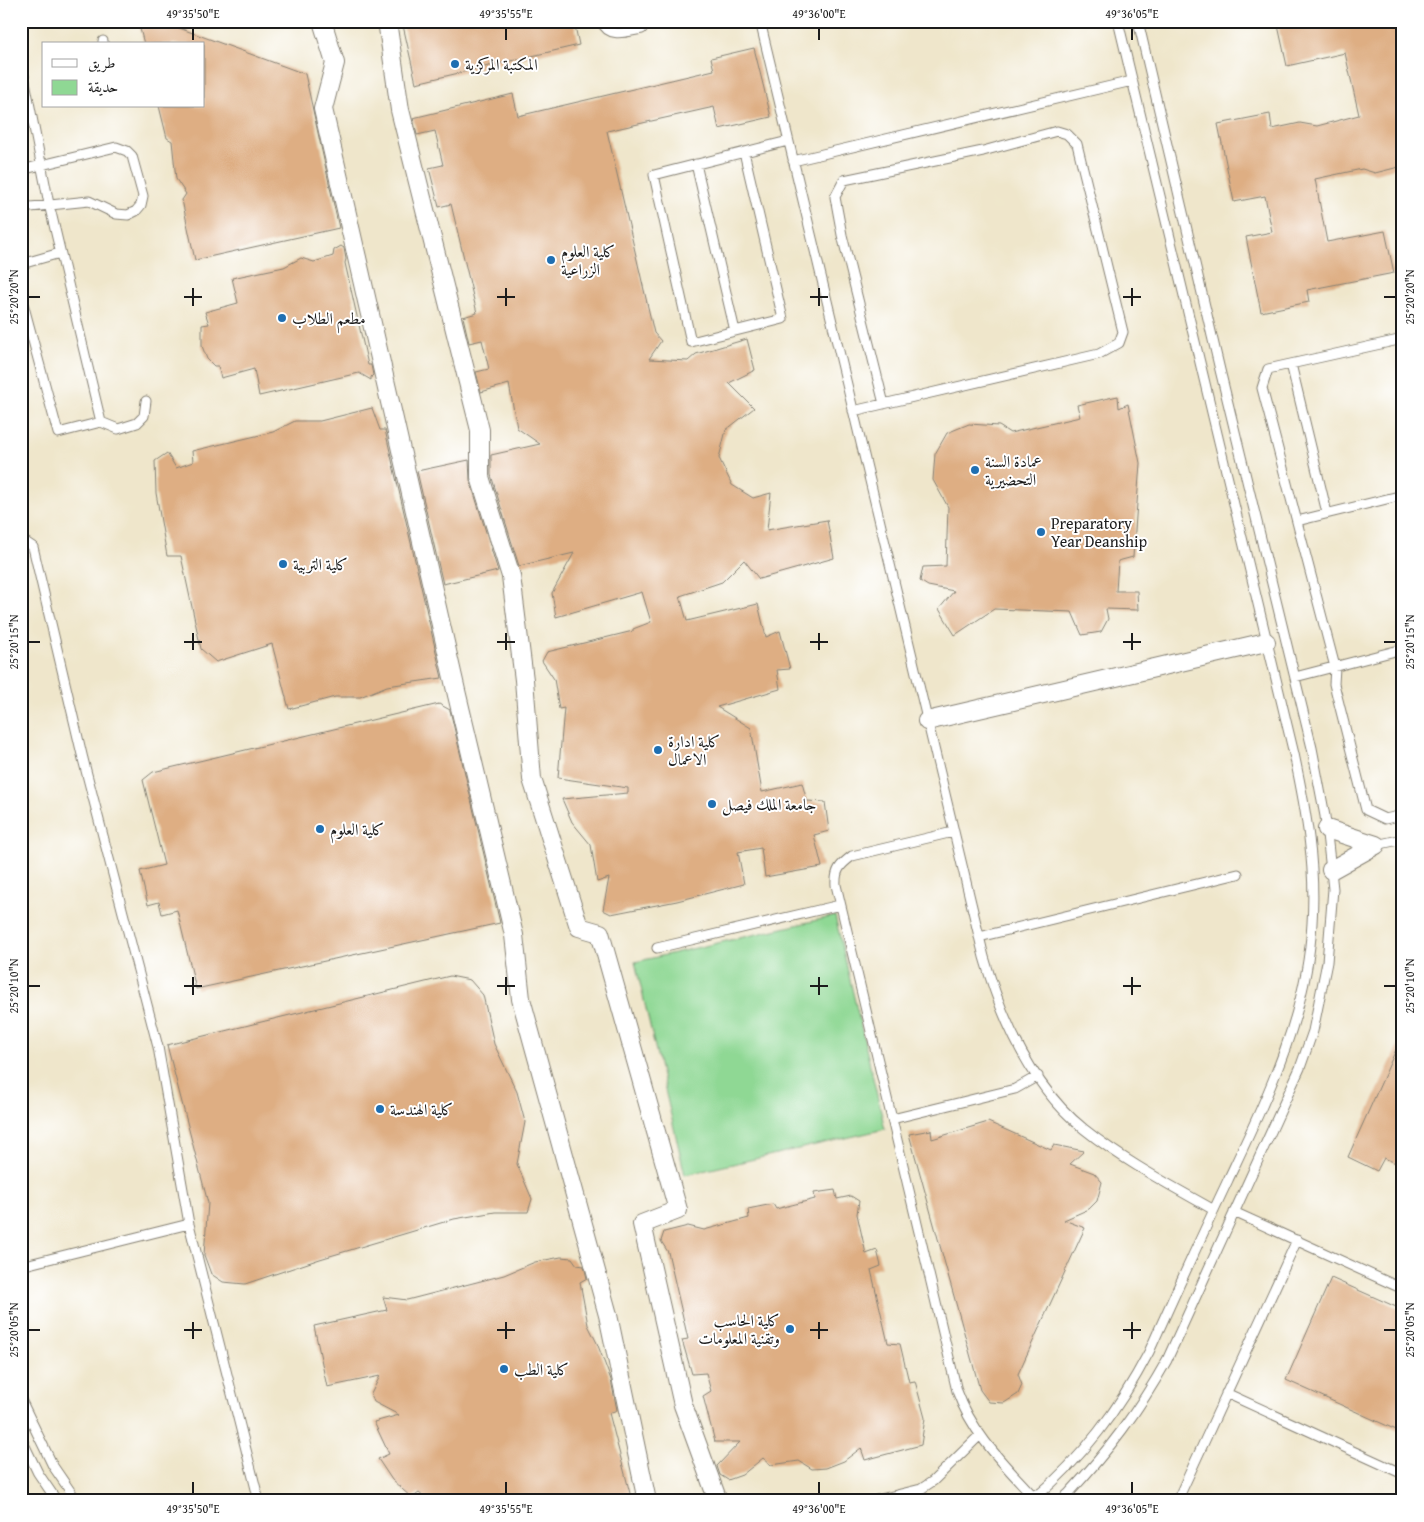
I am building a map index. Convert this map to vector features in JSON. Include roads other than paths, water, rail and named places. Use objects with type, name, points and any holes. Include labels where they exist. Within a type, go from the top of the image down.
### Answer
[{"type":"street","points":[[322,21],[335,63],[323,109],[514,935],[521,999],[608,1315],[647,1501]]},
{"type":"street","points":[[387,21],[400,110],[480,430],[480,477],[511,576],[524,680],[532,779],[579,927],[600,933],[678,1210],[642,1224],[683,1405],[718,1501]]},
{"type":"street","points":[[927,721],[1266,642]]},
{"type":"street","points":[[1327,829],[1376,845]]},
{"type":"street","points":[[1331,870],[1376,845]]},
{"type":"lane","points":[[601,21],[605,29],[613,34],[642,29]]},
{"type":"lane","points":[[760,21],[953,832],[995,995],[1010,1030],[1038,1076],[1052,1097],[1083,1129],[1127,1160],[1214,1210]]},
{"type":"lane","points":[[953,832],[852,856],[839,866],[836,873],[840,905],[956,1391],[965,1415],[1035,1500],[1082,1453],[1108,1422],[1130,1389],[1282,1061],[1302,994],[1312,924],[1312,854],[1308,820],[1118,21]]},
{"type":"lane","points":[[1060,1501],[1121,1434],[1146,1397],[1167,1360],[1300,1068],[1313,1031],[1328,962],[1333,889],[1327,829],[1314,756],[1220,370],[1138,21]]},
{"type":"lane","points":[[21,62],[49,204],[101,422]]},
{"type":"lane","points":[[793,161],[1132,81]]},
{"type":"lane","points":[[853,411],[884,404],[1099,354],[1118,343],[1123,332],[1077,144],[1067,134],[1057,131],[983,151],[844,180],[835,197],[842,235],[884,404]]},
{"type":"lane","points":[[744,152],[783,319],[692,342],[654,175],[696,164],[744,152],[788,141]]},
{"type":"lane","points":[[21,170],[116,147],[127,150],[132,156],[143,196],[141,205],[136,211],[128,215],[106,210],[90,201],[21,208]]},
{"type":"lane","points":[[696,164],[735,331]]},
{"type":"lane","points":[[21,268],[25,263],[60,253]]},
{"type":"lane","points":[[21,296],[58,433],[101,422],[118,428],[137,423],[144,416],[146,401]]},
{"type":"lane","points":[[1403,339],[1268,369],[1262,388],[1335,667],[1334,684],[1366,810],[1385,819],[1403,815]]},
{"type":"lane","points":[[1291,364],[1327,513]]},
{"type":"lane","points":[[1297,521],[1403,495]]},
{"type":"lane","points":[[21,539],[33,546],[82,759],[158,1046],[189,1224],[259,1501]]},
{"type":"lane","points":[[1295,677],[1403,650]]},
{"type":"lane","points":[[1376,845],[1403,839]]},
{"type":"lane","points":[[979,937],[1238,874]]},
{"type":"lane","points":[[657,948],[840,905]]},
{"type":"lane","points":[[892,1119],[1015,1089],[1038,1076]]},
{"type":"lane","points":[[1234,1212],[1403,1289]]},
{"type":"lane","points":[[21,1266],[189,1224]]},
{"type":"lane","points":[[1178,1501],[1297,1240]]},
{"type":"lane","points":[[1226,1393],[1403,1474]]},
{"type":"lane","points":[[21,1400],[53,1466],[78,1501]]},
{"type":"lane","points":[[872,1501],[921,1489],[933,1481],[980,1435]]},
{"type":"lane","points":[[21,1438],[38,1473],[57,1501]]},
{"type":"place","name":"المكتبة المركزية","points":[[455,64]]},
{"type":"place","name":"كلية العلوم الزراعية","points":[[551,260]]},
{"type":"place","name":"مطعم الطلاب","points":[[282,318]]},
{"type":"place","name":"عمادة السنة التحضيرية","points":[[975,470]]},
{"type":"place","name":"Preparatory Year Deanship","points":[[1041,532]]},
{"type":"place","name":"كلية التربية","points":[[283,564]]},
{"type":"place","name":"كلية ادارة الاعمال","points":[[658,750]]},
{"type":"place","name":"جامعة الملك فيصل","points":[[712,804]]},
{"type":"place","name":"كلية العلوم","points":[[320,829]]},
{"type":"place","name":"كلية الهندسة","points":[[380,1109]]},
{"type":"place","name":"كلية الحاسب وتقنية المعلومات","points":[[790,1329]]},
{"type":"place","name":"كلية الطب","points":[[504,1369]]}]
